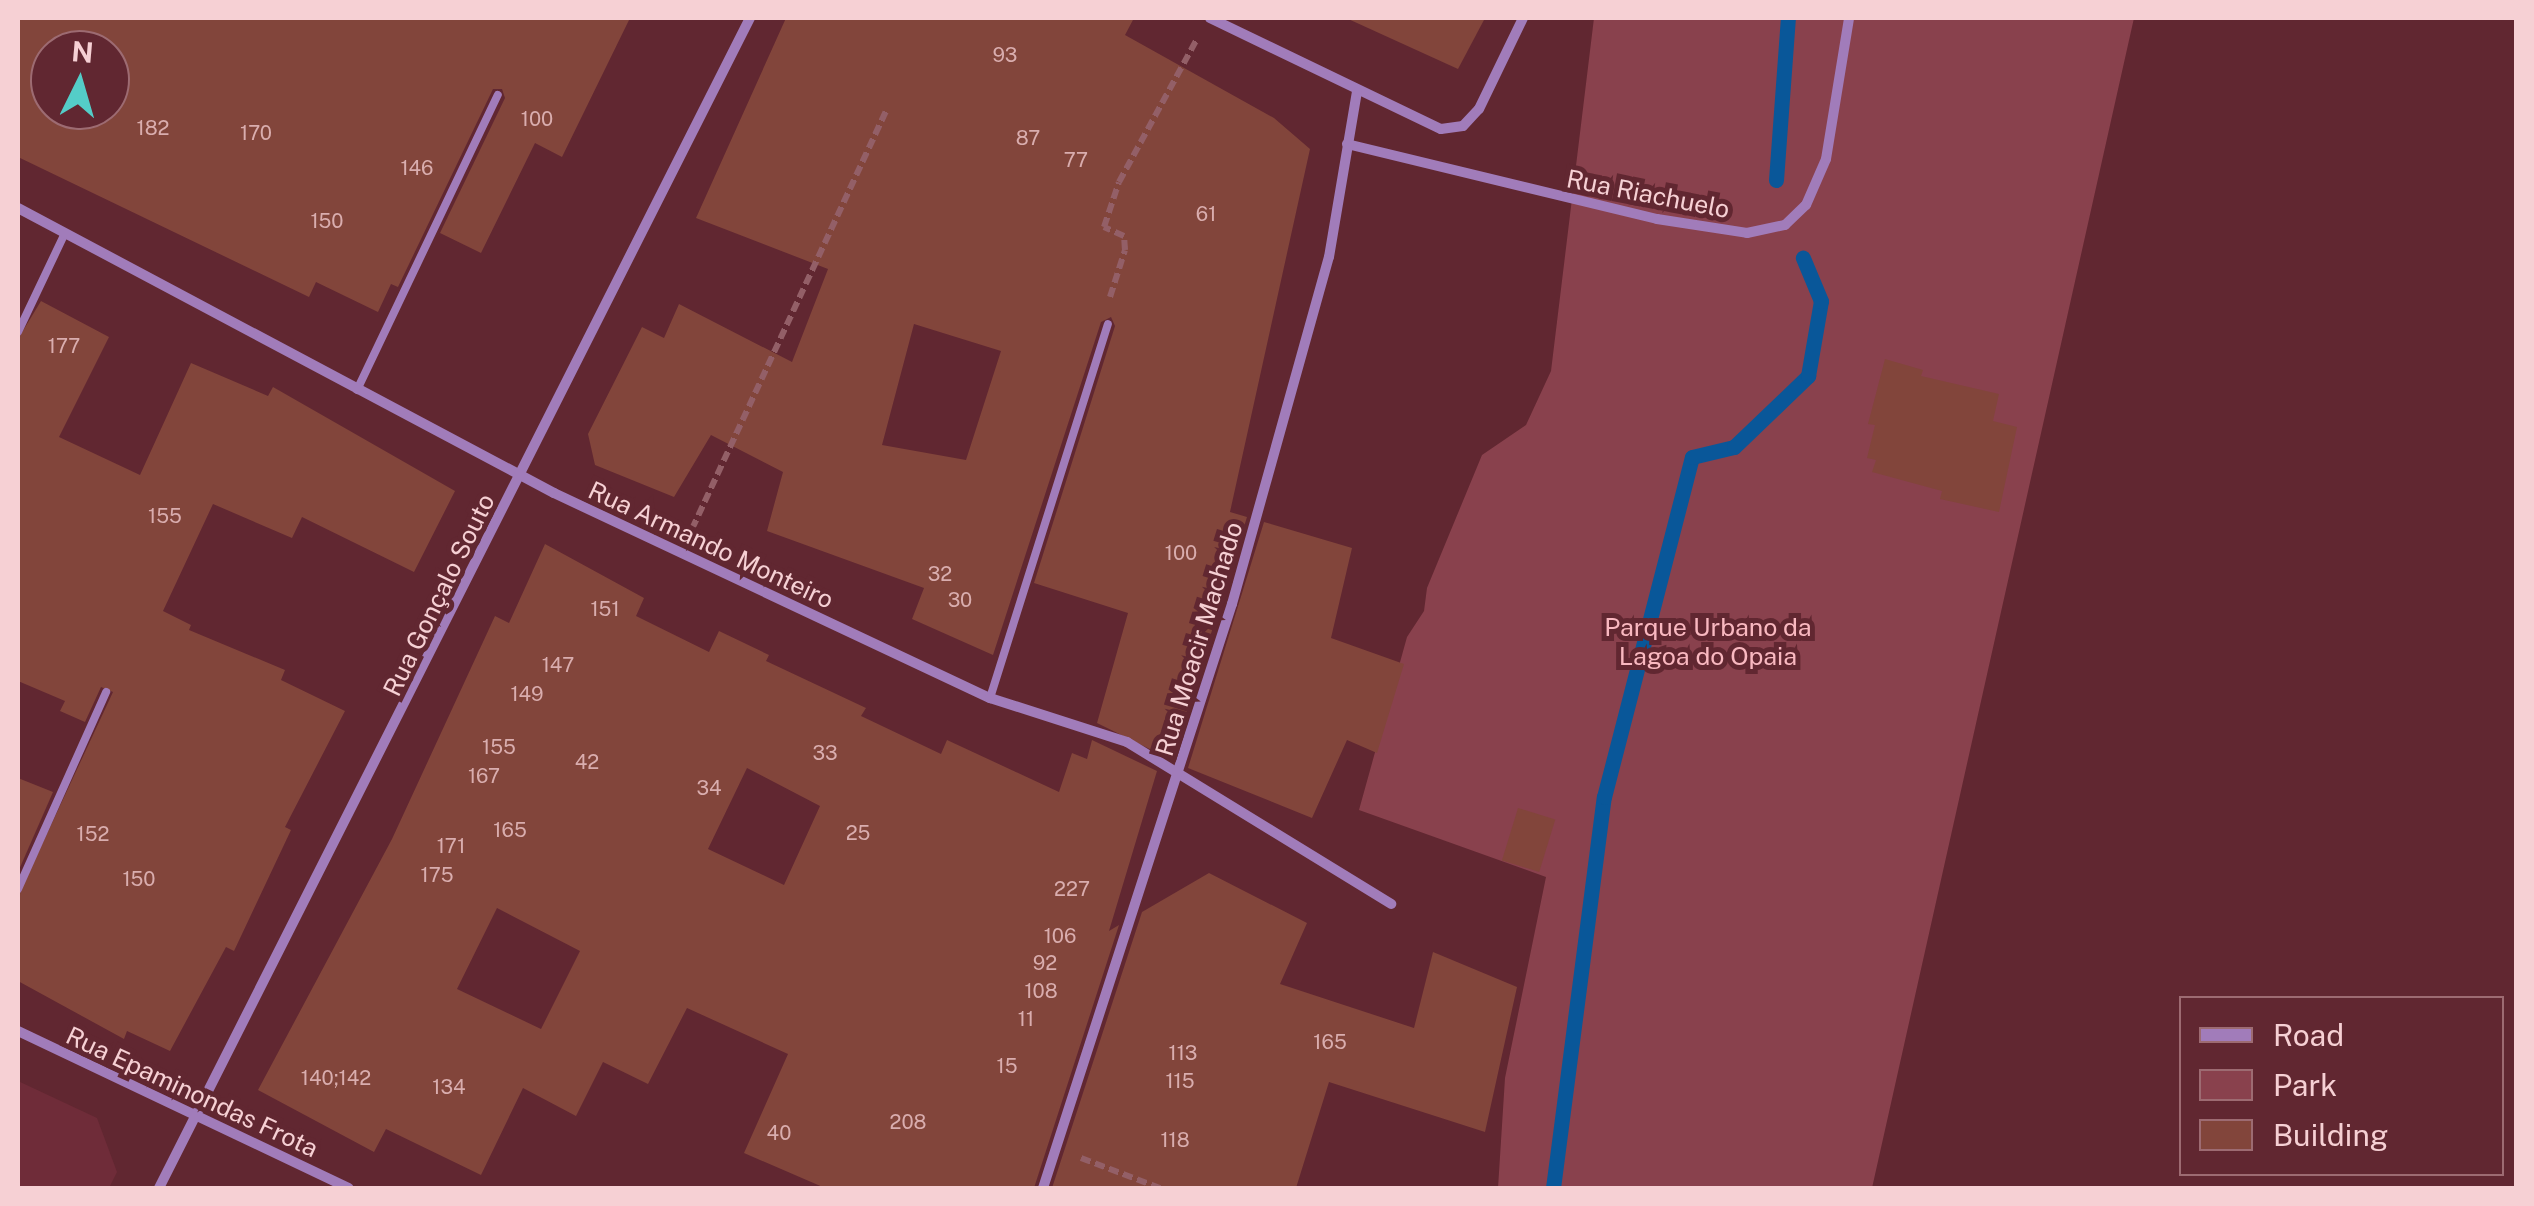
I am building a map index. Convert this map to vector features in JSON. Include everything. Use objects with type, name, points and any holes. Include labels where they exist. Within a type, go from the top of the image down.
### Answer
[{"type":"street","name":"Rua Gonçalo Souto","points":[[159,1188],[750,18]]},
{"type":"street","points":[[1210,18],[1441,130],[1463,126],[1479,110],[1523,18]]},
{"type":"street","name":"Rua Riachuelo","points":[[1347,144],[1657,219],[1747,233],[1785,224],[1806,205],[1826,159],[1848,18]]},
{"type":"street","name":"Rua Moacir Machado","points":[[1044,1188],[1179,775],[1330,257],[1356,92]]},
{"type":"street","name":"Rua Armando Monteiro","points":[[18,208],[520,476],[990,698],[1127,742],[1391,904]]},
{"type":"street","name":"Rua Epaminondas Frota","points":[[18,1030],[194,1119],[349,1188]]},
{"type":"lane","points":[[357,390],[498,95]]},
{"type":"lane","points":[[18,332],[65,233]]},
{"type":"lane","points":[[990,698],[1108,324]]},
{"type":"lane","points":[[18,889],[106,692]]},
{"type":"path","points":[[1108,324],[1102,319],[1125,250],[1124,236],[1104,227],[1163,94],[1210,18]]},
{"type":"path","points":[[681,552],[887,108]]},
{"type":"path","points":[[1056,1148],[1160,1188]]},
{"type":"shaded area","points":[[18,1081],[97,1118],[117,1172],[109,1188],[18,1188]]},
{"type":"green space","name":"Parque Urbano da Lagoa do Opaia","points":[[1594,18],[2134,18],[1872,1188],[1498,1188],[1505,1078],[1546,877],[1359,810],[1407,637],[1424,611],[1427,588],[1482,455],[1526,425],[1551,371]]},
{"type":"building","points":[[18,18],[630,18],[562,157],[535,143],[481,253],[440,233],[505,98],[502,89],[493,89],[398,287],[391,284],[378,312],[316,282],[309,297],[18,157]]},
{"type":"building","points":[[786,18],[1134,18],[1125,35],[1274,118],[1310,149],[1230,512],[1247,517],[1172,760],[1097,723],[1128,613],[1034,583],[1115,326],[1111,317],[1101,322],[993,655],[912,619],[924,588],[767,531],[783,472],[711,435],[674,497],[595,465],[588,434],[642,327],[664,338],[679,304],[792,362],[828,269],[696,218]],"holes":[[[914,324],[1001,351],[966,460],[882,445]]]},
{"type":"building","points":[[1346,18],[1485,18],[1458,69]]},
{"type":"building","points":[[41,301],[109,337],[59,437],[140,475],[191,363],[268,396],[273,387],[455,491],[414,572],[302,517],[292,538],[213,504],[163,611],[191,625],[189,630],[285,670],[281,680],[345,711],[285,827],[291,830],[234,951],[226,947],[170,1051],[127,1031],[124,1039],[18,981],[18,896],[113,692],[101,687],[85,722],[60,711],[65,701],[18,681],[18,339]]},
{"type":"building","points":[[1885,359],[1923,370],[1921,376],[1999,394],[1993,421],[2017,427],[1999,512],[1940,499],[1942,491],[1872,472],[1876,460],[1867,458],[1875,425],[1868,424]]},
{"type":"building","points":[[1264,522],[1352,548],[1331,638],[1404,664],[1377,753],[1347,740],[1312,818],[1188,768]]},
{"type":"building","points":[[545,544],[644,598],[636,616],[709,652],[719,631],[769,655],[766,661],[866,708],[861,716],[941,754],[947,740],[1059,792],[1072,753],[1087,759],[1092,740],[1157,771],[1109,931],[1119,925],[1034,1188],[825,1188],[744,1153],[788,1054],[687,1008],[648,1084],[603,1062],[576,1116],[523,1088],[481,1175],[386,1129],[374,1152],[258,1090],[392,839],[495,616],[509,623]],"holes":[[[747,768],[820,806],[784,885],[708,849]],[[497,908],[580,951],[541,1029],[457,989]]]},
{"type":"building","points":[[18,778],[53,792],[18,872]]},
{"type":"building","points":[[1518,808],[1555,819],[1539,872],[1502,861]]},
{"type":"building","points":[[1209,873],[1307,923],[1280,984],[1414,1028],[1433,952],[1517,987],[1485,1132],[1329,1082],[1296,1188],[1052,1188],[1142,912]]},
{"type":"waterway","points":[[1776,180],[1788,18]]},
{"type":"waterway","points":[[1553,1188],[1604,797],[1692,457],[1734,447],[1808,376],[1821,301],[1803,258]]}]
